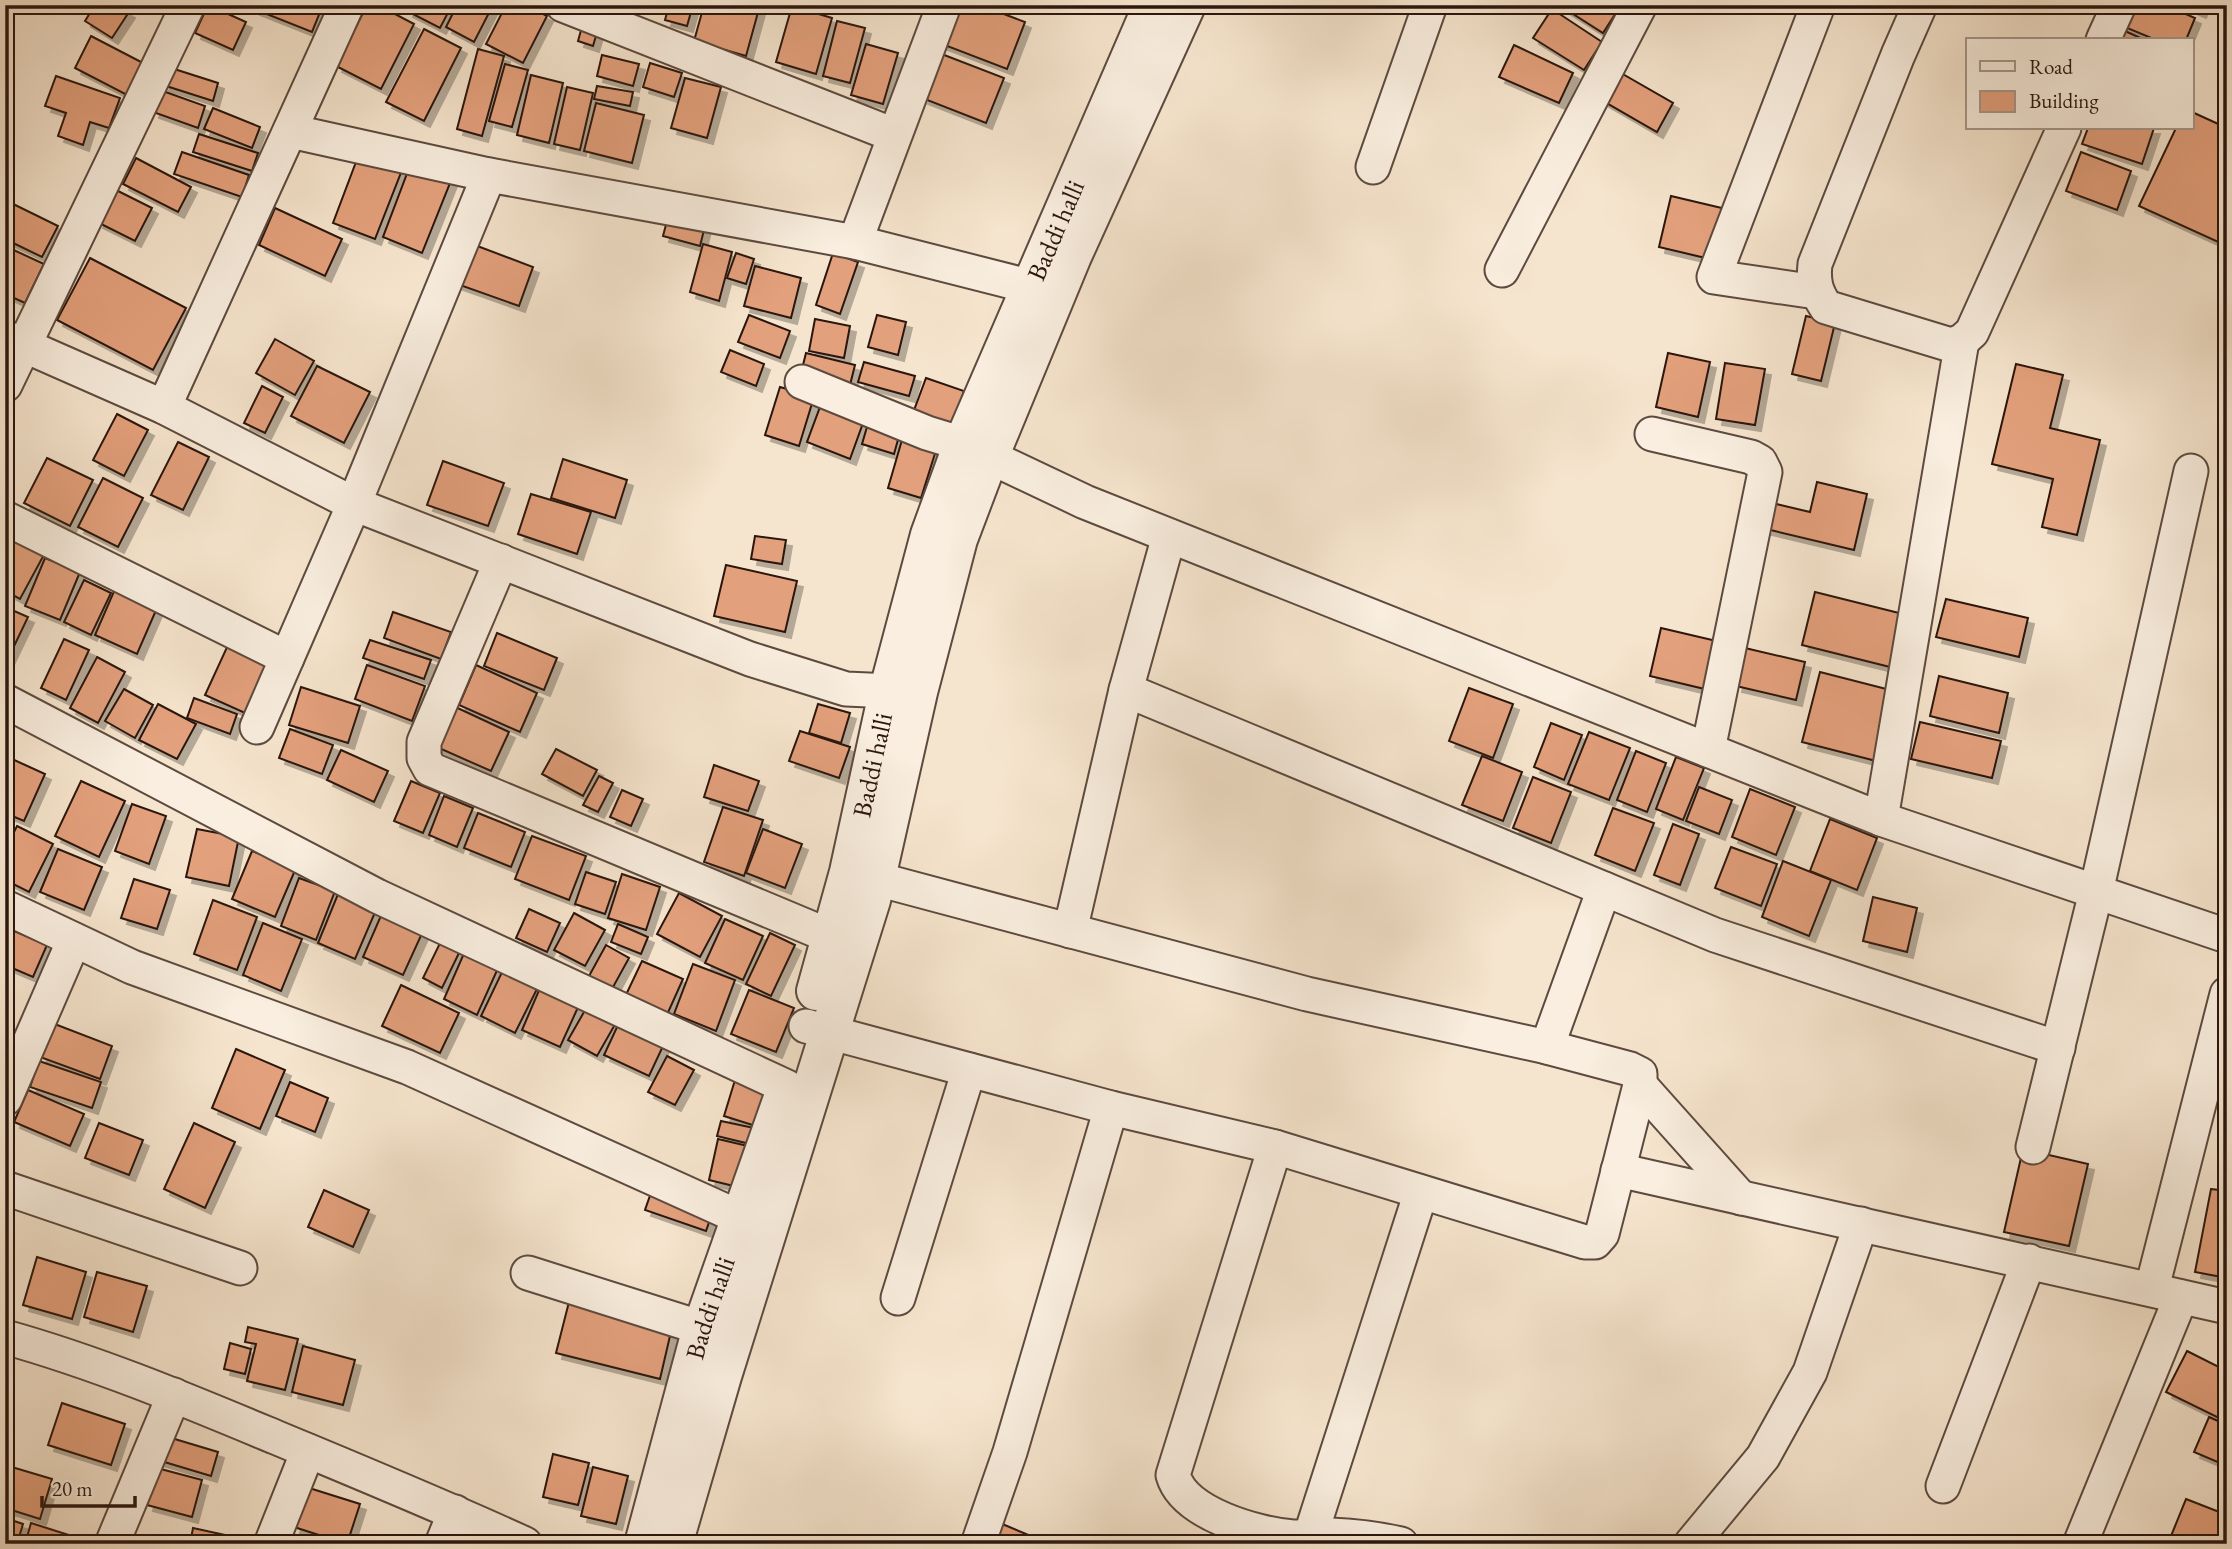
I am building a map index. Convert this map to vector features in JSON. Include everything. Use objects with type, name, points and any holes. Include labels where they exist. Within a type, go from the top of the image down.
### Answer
[{"type":"street","points":[[5,385],[15,341],[188,5]]},
{"type":"street","points":[[164,407],[347,5]]},
{"type":"street","points":[[563,5],[894,135]]},
{"type":"street","points":[[855,242],[944,5]]},
{"type":"street","name":"Baddi halli","points":[[644,1544],[702,1328],[739,1217],[786,1087],[818,1029],[832,937],[903,692],[930,535],[976,450],[1032,287],[1153,5]]},
{"type":"street","points":[[976,450],[1072,256],[1186,5]]},
{"type":"street","points":[[1373,167],[1430,5]]},
{"type":"street","points":[[1502,270],[1640,5]]},
{"type":"street","points":[[1816,292],[1714,277],[1818,5]]},
{"type":"street","points":[[1920,5],[1815,264],[1816,292],[1826,306],[1951,345],[1962,341],[1972,332],[2063,130]]},
{"type":"street","points":[[2104,38],[2119,5]]},
{"type":"street","points":[[290,131],[489,175],[855,242],[1032,287]]},
{"type":"street","points":[[257,727],[354,504],[489,175]]},
{"type":"street","points":[[15,341],[164,407],[354,504],[750,659],[846,690],[903,692],[877,879],[818,1029],[673,1544]]},
{"type":"street","points":[[1881,819],[1962,341]]},
{"type":"street","points":[[802,382],[976,450],[1084,502],[1881,819],[2227,936]]},
{"type":"street","points":[[1652,434],[1751,457],[1760,462],[1765,472],[1709,750]]},
{"type":"street","points":[[2032,1147],[2096,892],[2191,471]]},
{"type":"street","points":[[5,518],[287,658]]},
{"type":"street","points":[[1070,931],[1126,690],[1169,536]]},
{"type":"street","points":[[501,561],[424,742],[424,758],[430,769],[832,937]]},
{"type":"street","points":[[1126,690],[1715,935],[2058,1048]]},
{"type":"street","points":[[5,701],[377,896],[786,1087]]},
{"type":"street","points":[[818,1029],[1111,1108],[1275,1147],[1584,1242],[1595,1242],[1602,1234],[1640,1084],[1640,1074],[1630,1069],[1547,1047],[1307,994],[877,879]]},
{"type":"street","points":[[1547,1047],[1604,889]]},
{"type":"street","points":[[5,907],[132,967],[407,1067],[739,1217]]},
{"type":"street","points":[[5,1100],[74,940]]},
{"type":"street","points":[[2080,1544],[2167,1292],[2227,994]]},
{"type":"street","points":[[898,1298],[969,1070]]},
{"type":"street","points":[[1640,1084],[1741,1198]]},
{"type":"street","points":[[978,1544],[1010,1452],[1111,1108]]},
{"type":"street","points":[[1275,1147],[1173,1475],[1180,1490],[1196,1505],[1255,1530],[1291,1536],[1328,1535],[1401,1544]]},
{"type":"street","points":[[1618,1170],[2227,1307]]},
{"type":"street","points":[[5,1188],[240,1268]]},
{"type":"street","points":[[1310,1537],[1422,1192]]},
{"type":"street","points":[[1690,1544],[1763,1457],[1810,1372],[1861,1224]]},
{"type":"street","points":[[1942,1486],[2029,1261]]},
{"type":"street","points":[[528,1273],[702,1328]]},
{"type":"street","points":[[5,1337],[50,1350],[174,1395],[455,1512],[525,1544]]},
{"type":"street","points":[[112,1544],[174,1395]]},
{"type":"street","points":[[271,1544],[308,1451]]},
{"type":"street","points":[[442,1544],[455,1512]]},
{"type":"building","points":[[95,5],[117,5],[129,12],[112,38],[85,21]]},
{"type":"building","points":[[208,5],[246,22],[233,50],[195,33]]},
{"type":"building","points":[[256,5],[323,5],[312,32],[254,9]]},
{"type":"building","points":[[367,5],[378,5],[414,24],[381,89],[336,66]]},
{"type":"building","points":[[410,5],[452,5],[440,28],[407,11]]},
{"type":"building","points":[[457,5],[493,5],[474,42],[446,27]]},
{"type":"building","points":[[506,5],[526,5],[547,16],[523,63],[486,44]]},
{"type":"building","points":[[669,5],[693,5],[687,26],[665,20]]},
{"type":"building","points":[[704,5],[760,5],[746,56],[694,41]]},
{"type":"building","points":[[948,5],[980,5],[1025,22],[1007,69],[934,41]]},
{"type":"building","points":[[1559,5],[1621,5],[1603,33]]},
{"type":"building","points":[[2128,5],[2165,5],[2195,18],[2187,38],[2151,38],[2120,25]]},
{"type":"building","points":[[2184,5],[2203,5],[2200,12]]},
{"type":"building","points":[[792,6],[832,18],[816,74],[776,62]]},
{"type":"building","points":[[1552,9],[1602,42],[1584,70],[1533,38]]},
{"type":"building","points":[[837,21],[865,28],[850,83],[823,76]]},
{"type":"building","points":[[583,23],[598,29],[593,46],[578,41]]},
{"type":"building","points":[[2116,27],[2141,38],[2111,38]]},
{"type":"building","points":[[424,29],[461,48],[424,121],[386,102]]},
{"type":"building","points":[[91,36],[143,63],[127,95],[75,68]]},
{"type":"building","points":[[866,44],[898,53],[883,104],[851,95]]},
{"type":"building","points":[[1514,45],[1573,73],[1559,103],[1499,77]]},
{"type":"building","points":[[478,49],[504,56],[482,136],[457,129]]},
{"type":"building","points":[[939,53],[1004,78],[986,123],[922,98]]},
{"type":"building","points":[[602,55],[639,64],[633,86],[597,76]]},
{"type":"building","points":[[650,63],[682,73],[674,97],[643,87]]},
{"type":"building","points":[[505,64],[528,70],[512,127],[489,121]]},
{"type":"building","points":[[168,67],[218,83],[213,101],[163,85]]},
{"type":"building","points":[[1614,69],[1673,103],[1657,132],[1598,98]]},
{"type":"building","points":[[531,75],[563,83],[549,143],[517,135]]},
{"type":"building","points":[[56,76],[120,98],[109,128],[90,122],[83,145],[58,136],[66,113],[45,106]]},
{"type":"building","points":[[685,78],[721,87],[707,138],[671,128]]},
{"type":"building","points":[[597,86],[633,92],[630,106],[594,99]]},
{"type":"building","points":[[567,87],[593,93],[580,150],[554,144]]},
{"type":"building","points":[[160,90],[205,106],[198,128],[153,112]]},
{"type":"building","points":[[596,103],[644,115],[632,163],[584,151]]},
{"type":"building","points":[[213,108],[260,127],[252,148],[204,129]]},
{"type":"building","points":[[2194,113],[2227,128],[2227,246],[2139,206],[2175,130],[2194,130]]},
{"type":"building","points":[[2087,130],[2153,130],[2142,164],[2082,144]]},
{"type":"building","points":[[199,134],[258,153],[252,171],[193,152]]},
{"type":"building","points":[[182,152],[249,175],[242,197],[174,174]]},
{"type":"building","points":[[2081,152],[2131,171],[2117,210],[2066,191]]},
{"type":"building","points":[[359,154],[402,170],[375,239],[333,223]]},
{"type":"building","points":[[136,158],[191,187],[178,212],[123,184]]},
{"type":"building","points":[[411,163],[452,178],[422,253],[383,237]]},
{"type":"building","points":[[114,189],[152,208],[135,241],[97,222]]},
{"type":"building","points":[[1671,196],[1726,209],[1714,260],[1659,247]]},
{"type":"building","points":[[5,200],[58,226],[42,257],[5,239]]},
{"type":"building","points":[[275,208],[342,239],[325,276],[259,245]]},
{"type":"building","points":[[669,213],[706,222],[700,246],[663,236]]},
{"type":"building","points":[[472,244],[533,267],[519,306],[457,284]]},
{"type":"building","points":[[703,244],[732,252],[719,301],[690,292]]},
{"type":"building","points":[[5,246],[44,264],[25,303],[5,294]]},
{"type":"building","points":[[736,253],[754,259],[746,284],[727,278]]},
{"type":"building","points":[[833,253],[858,262],[840,314],[816,305]]},
{"type":"building","points":[[90,258],[186,308],[153,370],[57,320]]},
{"type":"building","points":[[755,266],[801,278],[791,318],[744,306]]},
{"type":"building","points":[[749,315],[790,331],[780,358],[738,342]]},
{"type":"building","points":[[877,315],[906,322],[898,355],[868,347]]},
{"type":"building","points":[[1806,316],[1835,323],[1821,381],[1792,374]]},
{"type":"building","points":[[815,319],[850,326],[844,358],[809,351]]},
{"type":"building","points":[[275,339],[314,361],[295,395],[256,373]]},
{"type":"building","points":[[730,350],[764,364],[756,386],[721,372]]},
{"type":"building","points":[[806,353],[855,365],[850,385],[801,373]]},
{"type":"building","points":[[1668,353],[1710,362],[1698,417],[1656,407]]},
{"type":"building","points":[[864,362],[915,376],[909,396],[858,382]]},
{"type":"building","points":[[1725,363],[1765,369],[1755,425],[1716,419]]},
{"type":"building","points":[[2016,364],[2063,375],[2050,428],[2100,440],[2077,535],[2042,527],[2053,479],[1992,464]]},
{"type":"building","points":[[317,366],[370,392],[344,443],[291,416]]},
{"type":"building","points":[[926,378],[964,391],[952,427],[913,413]]},
{"type":"building","points":[[262,386],[283,397],[265,433],[244,423]]},
{"type":"building","points":[[780,387],[814,397],[799,446],[765,435]]},
{"type":"building","points":[[820,407],[863,423],[850,459],[807,442]]},
{"type":"building","points":[[117,414],[148,430],[124,476],[93,460]]},
{"type":"building","points":[[869,420],[901,429],[894,454],[862,444]]},
{"type":"building","points":[[904,433],[938,444],[921,498],[888,488]]},
{"type":"building","points":[[178,442],[209,457],[183,510],[151,495]]},
{"type":"building","points":[[47,458],[93,480],[70,526],[24,503]]},
{"type":"building","points":[[563,459],[627,480],[615,518],[551,498]]},
{"type":"building","points":[[443,461],[504,483],[488,526],[427,505]]},
{"type":"building","points":[[103,478],[143,498],[118,547],[78,527]]},
{"type":"building","points":[[1817,482],[1867,494],[1854,550],[1766,529],[1772,503],[1810,512]]},
{"type":"building","points":[[531,494],[591,512],[577,554],[518,534]]},
{"type":"building","points":[[11,533],[46,551],[20,599],[5,591],[5,544]]},
{"type":"building","points":[[755,536],[786,540],[782,564],[751,559]]},
{"type":"building","points":[[45,558],[80,572],[60,620],[25,606]]},
{"type":"building","points":[[726,565],[797,581],[785,632],[714,616]]},
{"type":"building","points":[[84,580],[111,593],[91,635],[64,622]]},
{"type":"building","points":[[115,589],[157,608],[137,654],[95,635]]},
{"type":"building","points":[[1815,592],[1911,616],[1898,669],[1802,645]]},
{"type":"building","points":[[1946,599],[2028,618],[2019,657],[1936,637]]},
{"type":"building","points":[[5,607],[28,617],[5,665]]},
{"type":"building","points":[[393,612],[451,632],[441,659],[384,638]]},
{"type":"building","points":[[1661,628],[1725,643],[1713,691],[1650,676]]},
{"type":"building","points":[[497,633],[557,658],[544,690],[484,666]]},
{"type":"building","points":[[64,639],[89,650],[66,700],[41,688]]},
{"type":"building","points":[[370,640],[431,660],[424,679],[363,658]]},
{"type":"building","points":[[228,645],[268,664],[245,713],[205,695]]},
{"type":"building","points":[[1745,648],[1805,662],[1796,700],[1736,686]]},
{"type":"building","points":[[97,657],[125,672],[98,723],[70,708]]},
{"type":"building","points":[[367,665],[425,686],[412,721],[355,699]]},
{"type":"building","points":[[476,665],[537,693],[520,732],[459,705]]},
{"type":"building","points":[[1820,672],[1898,692],[1880,762],[1802,742]]},
{"type":"building","points":[[1939,676],[2008,693],[1999,733],[1930,716]]},
{"type":"building","points":[[301,687],[360,706],[348,743],[289,725]]},
{"type":"building","points":[[1469,688],[1513,704],[1493,758],[1449,741]]},
{"type":"building","points":[[124,689],[153,705],[135,738],[105,721]]},
{"type":"building","points":[[194,698],[237,714],[230,734],[187,718]]},
{"type":"building","points":[[158,704],[196,724],[177,759],[139,740]]},
{"type":"building","points":[[449,704],[509,732],[491,771],[430,744]]},
{"type":"building","points":[[818,704],[850,713],[841,743],[809,733]]},
{"type":"building","points":[[1920,722],[2001,741],[1992,778],[1911,759]]},
{"type":"building","points":[[1551,723],[1582,735],[1564,780],[1534,767]]},
{"type":"building","points":[[290,729],[333,745],[322,774],[279,758]]},
{"type":"building","points":[[800,731],[850,747],[839,778],[789,761]]},
{"type":"building","points":[[1589,732],[1630,748],[1609,800],[1568,784]]},
{"type":"building","points":[[556,749],[597,770],[583,796],[542,774]]},
{"type":"building","points":[[341,750],[388,771],[374,802],[327,780]]},
{"type":"building","points":[[1636,751],[1666,763],[1647,812],[1617,800]]},
{"type":"building","points":[[1482,756],[1522,772],[1503,821],[1462,805]]},
{"type":"building","points":[[1676,757],[1704,768],[1683,820],[1656,809]]},
{"type":"building","points":[[12,759],[45,774],[24,821],[5,813],[5,776]]},
{"type":"building","points":[[714,765],[759,781],[748,811],[704,797]]},
{"type":"building","points":[[599,776],[613,783],[598,812],[583,805]]},
{"type":"building","points":[[1533,777],[1571,792],[1551,843],[1513,828]]},
{"type":"building","points":[[81,781],[125,801],[99,857],[55,836]]},
{"type":"building","points":[[411,781],[440,793],[423,833],[394,821]]},
{"type":"building","points":[[1699,787],[1732,800],[1719,834],[1686,821]]},
{"type":"building","points":[[1750,789],[1795,807],[1776,855],[1732,837]]},
{"type":"building","points":[[622,790],[643,799],[631,826],[610,817]]},
{"type":"building","points":[[444,796],[473,808],[457,847],[429,835]]},
{"type":"building","points":[[132,804],[166,816],[149,864],[115,851]]},
{"type":"building","points":[[723,807],[763,820],[744,876],[704,862]]},
{"type":"building","points":[[1613,808],[1654,823],[1635,871],[1595,855]]},
{"type":"building","points":[[478,813],[525,832],[511,867],[464,848]]},
{"type":"building","points":[[1830,819],[1877,838],[1857,890],[1810,871]]},
{"type":"building","points":[[1673,824],[1699,834],[1680,885],[1654,875]]},
{"type":"building","points":[[17,826],[53,844],[29,892],[5,880],[5,850]]},
{"type":"building","points":[[197,829],[239,837],[229,886],[186,877]]},
{"type":"building","points":[[763,829],[802,844],[785,888],[746,873]]},
{"type":"building","points":[[532,836],[586,856],[569,900],[515,879]]},
{"type":"building","points":[[1731,847],[1777,864],[1761,906],[1715,888]]},
{"type":"building","points":[[58,849],[102,867],[84,910],[40,892]]},
{"type":"building","points":[[252,851],[296,868],[275,917],[232,899]]},
{"type":"building","points":[[1783,861],[1831,880],[1809,936],[1762,917]]},
{"type":"building","points":[[586,872],[616,882],[605,914],[575,904]]},
{"type":"building","points":[[622,874],[660,887],[646,930],[608,918]]},
{"type":"building","points":[[299,878],[335,891],[316,940],[281,926]]},
{"type":"building","points":[[134,879],[170,890],[157,929],[121,918]]},
{"type":"building","points":[[679,893],[722,916],[700,957],[657,934]]},
{"type":"building","points":[[338,894],[376,910],[355,959],[318,943]]},
{"type":"building","points":[[1873,897],[1917,908],[1907,952],[1863,941]]},
{"type":"building","points":[[213,900],[257,917],[237,970],[194,954]]},
{"type":"building","points":[[529,909],[560,923],[547,952],[516,938]]},
{"type":"building","points":[[383,911],[424,929],[403,975],[363,957]]},
{"type":"building","points":[[574,913],[605,930],[585,966],[554,950]]},
{"type":"building","points":[[725,919],[763,936],[743,980],[705,963]]},
{"type":"building","points":[[263,923],[302,939],[281,991],[243,975]]},
{"type":"building","points":[[618,924],[648,937],[641,954],[611,942]]},
{"type":"building","points":[[5,927],[47,945],[33,977],[5,965]]},
{"type":"building","points":[[770,933],[795,945],[771,996],[746,984]]},
{"type":"building","points":[[441,941],[460,951],[442,988],[423,978]]},
{"type":"building","points":[[606,945],[629,958],[612,989],[589,976]]},
{"type":"building","points":[[465,951],[499,966],[477,1015],[444,999]]},
{"type":"building","points":[[642,961],[683,979],[666,1017],[624,999]]},
{"type":"building","points":[[693,964],[735,980],[716,1031],[674,1014]]},
{"type":"building","points":[[503,970],[538,987],[515,1033],[481,1016]]},
{"type":"building","points":[[401,985],[459,1013],[440,1053],[382,1026]]},
{"type":"building","points":[[540,988],[579,1005],[560,1047],[522,1030]]},
{"type":"building","points":[[749,990],[794,1008],[776,1052],[731,1034]]},
{"type":"building","points":[[588,1005],[617,1021],[597,1056],[568,1040]]},
{"type":"building","points":[[52,1023],[112,1046],[100,1079],[40,1057]]},
{"type":"building","points":[[618,1025],[663,1046],[649,1076],[604,1055]]},
{"type":"building","points":[[236,1049],[285,1070],[260,1129],[212,1108]]},
{"type":"building","points":[[667,1056],[694,1070],[675,1105],[648,1092]]},
{"type":"building","points":[[39,1061],[101,1082],[92,1108],[30,1087]]},
{"type":"building","points":[[735,1080],[773,1092],[762,1128],[724,1116]]},
{"type":"building","points":[[290,1082],[328,1098],[315,1132],[276,1116]]},
{"type":"building","points":[[28,1090],[84,1114],[70,1146],[14,1122]]},
{"type":"building","points":[[721,1121],[754,1128],[750,1144],[717,1136]]},
{"type":"building","points":[[99,1123],[143,1140],[129,1175],[85,1158]]},
{"type":"building","points":[[194,1123],[235,1142],[205,1208],[164,1189]]},
{"type":"building","points":[[718,1139],[752,1147],[742,1188],[709,1180]]},
{"type":"building","points":[[2023,1149],[2088,1164],[2069,1246],[2004,1232]]},
{"type":"building","points":[[653,1187],[714,1208],[706,1231],[645,1210]]},
{"type":"building","points":[[2211,1189],[2227,1191],[2227,1278],[2195,1272]]},
{"type":"building","points":[[324,1190],[369,1210],[353,1247],[308,1227]]},
{"type":"building","points":[[37,1257],[86,1272],[72,1319],[23,1305]]},
{"type":"building","points":[[97,1272],[147,1286],[133,1332],[84,1317]]},
{"type":"building","points":[[570,1298],[673,1323],[660,1379],[556,1353]]},
{"type":"building","points":[[248,1327],[298,1339],[285,1390],[247,1381],[256,1344],[245,1342]]},
{"type":"building","points":[[230,1343],[251,1349],[245,1374],[224,1369]]},
{"type":"building","points":[[303,1346],[355,1360],[343,1405],[292,1392]]},
{"type":"building","points":[[2187,1351],[2227,1371],[2227,1409],[2221,1419],[2166,1392]]},
{"type":"building","points":[[62,1403],[125,1424],[111,1465],[48,1445]]},
{"type":"building","points":[[2209,1417],[2227,1425],[2227,1466],[2194,1452]]},
{"type":"building","points":[[158,1434],[218,1452],[211,1476],[151,1458]]},
{"type":"building","points":[[553,1454],[589,1463],[578,1505],[543,1497]]},
{"type":"building","points":[[5,1465],[52,1479],[40,1519],[5,1508]]},
{"type":"building","points":[[593,1467],[628,1476],[616,1524],[581,1516]]},
{"type":"building","points":[[157,1468],[202,1480],[192,1517],[147,1505]]},
{"type":"building","points":[[306,1487],[360,1504],[347,1544],[294,1527]]},
{"type":"building","points":[[2186,1499],[2227,1515],[2227,1544],[2190,1544],[2171,1536]]},
{"type":"building","points":[[5,1518],[23,1524],[17,1544],[5,1544]]},
{"type":"building","points":[[31,1523],[91,1542],[25,1544]]},
{"type":"building","points":[[1000,1523],[1045,1542],[1045,1544],[991,1544]]},
{"type":"building","points":[[193,1528],[257,1542],[257,1544],[190,1544]]},
{"type":"building","points":[[295,1537],[312,1544],[292,1544]]}]
